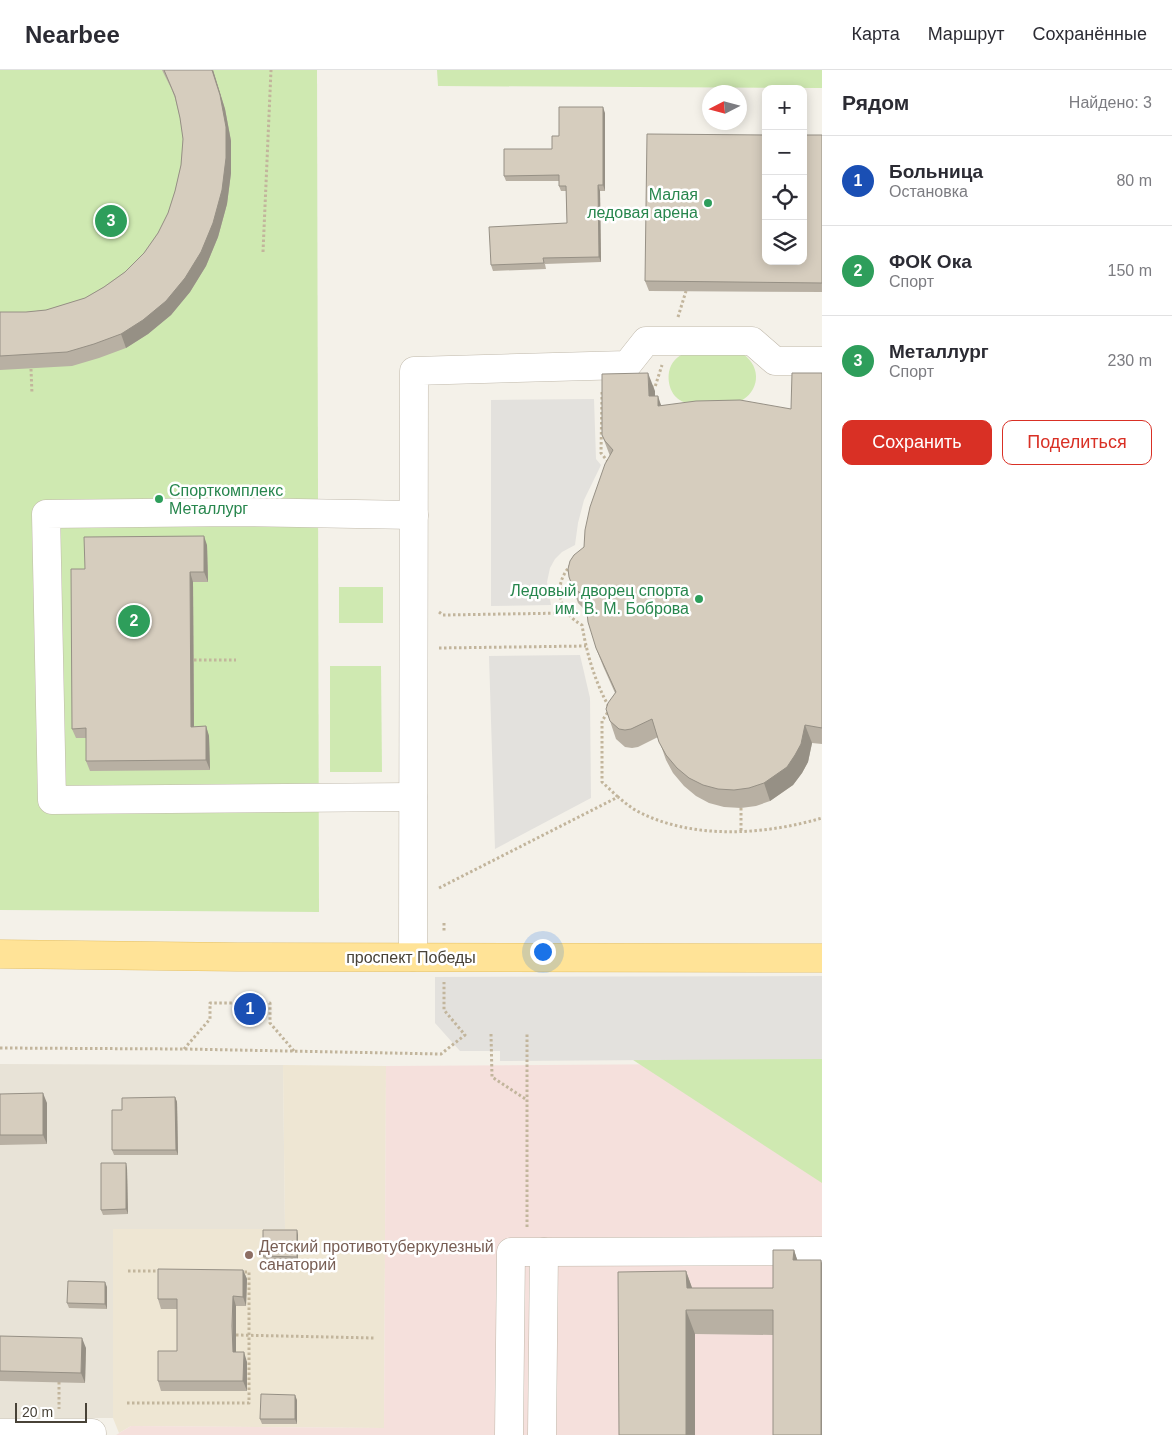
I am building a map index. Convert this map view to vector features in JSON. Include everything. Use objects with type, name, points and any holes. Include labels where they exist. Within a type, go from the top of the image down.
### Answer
[{"type":"main road","name":"проспект Победы","points":[[0,954],[822,958]]},
{"type":"street","points":[[413,957],[414,371],[627,365],[646,341],[752,341],[775,361],[822,361]]},
{"type":"street","points":[[413,797],[52,800],[46,514],[235,512],[414,515]]},
{"type":"street","points":[[509,1435],[511,1252],[822,1251]]},
{"type":"street","points":[[536,1252],[542,1435]]},
{"type":"street","points":[[0,1433],[92,1433]]},
{"type":"path","points":[[264,252],[271,70]]},
{"type":"path","points":[[646,387],[655,387],[686,291]]},
{"type":"path","points":[[31,369],[32,394]]},
{"type":"path","points":[[602,388],[601,454],[611,465]]},
{"type":"path","points":[[577,561],[565,572],[560,583],[560,595],[567,613],[574,621],[582,625],[586,646],[600,692],[610,709],[602,721],[602,782],[636,810],[659,820],[684,827],[741,831],[782,828],[822,818]]},
{"type":"path","points":[[436,610],[443,615],[567,613]]},
{"type":"path","points":[[434,652],[440,647],[586,646]]},
{"type":"path","points":[[194,660],[236,660]]},
{"type":"path","points":[[432,892],[618,797]]},
{"type":"path","points":[[740,808],[741,831]]},
{"type":"path","points":[[184,1049],[210,1019],[210,1002],[270,1002],[270,1023],[294,1052]]},
{"type":"path","points":[[491,1034],[492,1077],[527,1100]]},
{"type":"path","points":[[527,1034],[527,1100],[536,1252]]},
{"type":"path","points":[[0,1048],[184,1049],[441,1054],[465,1035]]},
{"type":"path","points":[[128,1271],[165,1271]]},
{"type":"path","points":[[127,1403],[249,1403],[249,1272],[230,1272]]},
{"type":"path","points":[[236,1335],[374,1338]]},
{"type":"shaded area","points":[[594,399],[596,459],[601,465],[584,500],[575,545],[562,552],[550,568],[547,582],[551,605],[491,606],[491,400]]},
{"type":"shaded area","points":[[580,655],[590,698],[591,798],[495,849],[489,656]]},
{"type":"shaded area","points":[[822,976],[822,1059],[500,1061],[500,1051],[460,1051],[435,1023],[435,977]]},
{"type":"shaded area","points":[[822,1063],[822,1435],[116,1435],[131,1426],[384,1428],[386,1066]]},
{"type":"shaded area","points":[[0,1064],[283,1065],[285,1229],[113,1229],[113,1418],[0,1418]]},
{"type":"shaded area","name":"Детский противотуберкулезный санаторий","points":[[283,1065],[386,1066],[384,1428],[131,1426],[119,1433],[113,1418],[113,1229],[285,1229]]},
{"type":"green space","name":"Спорткомплекс Металлург","points":[[0,70],[317,70],[319,912],[0,910]]},
{"type":"green space","points":[[437,70],[822,70],[822,88],[807,88],[807,85],[762,85],[762,88],[747,88],[747,85],[702,85],[702,87],[438,86]]},
{"type":"green space","points":[[686,353],[743,354],[749,359],[756,372],[755,386],[746,398],[739,402],[695,404],[684,402],[676,397],[671,390],[669,372],[675,360]]},
{"type":"green space","points":[[339,587],[383,587],[383,623],[339,623]]},
{"type":"green space","points":[[330,666],[381,666],[382,772],[330,772]]},
{"type":"green space","points":[[822,1043],[822,1183],[610,1045]]},
{"type":"building","points":[[164,70],[212,70],[220,95],[226,127],[226,158],[222,190],[213,223],[201,252],[185,278],[166,301],[143,320],[121,334],[67,352],[0,356],[0,312],[46,310],[85,298],[125,272],[144,253],[158,233],[168,213],[175,191],[181,165],[183,139],[175,96]]},
{"type":"building","points":[[559,107],[603,107],[603,185],[598,185],[599,257],[543,258],[544,263],[491,265],[489,227],[567,223],[566,186],[559,186],[559,175],[504,176],[504,149],[552,149],[552,136],[559,136]]},
{"type":"building","name":"Малая ледовая арена","points":[[647,134],[762,135],[762,265],[807,265],[807,135],[822,135],[822,283],[645,281]]},
{"type":"building","name":"Ледовый дворец спорта им. В. М. Боброва","points":[[648,373],[649,396],[658,396],[658,406],[696,401],[740,400],[791,409],[792,373],[822,373],[822,728],[805,725],[801,744],[787,767],[764,783],[749,788],[734,790],[718,789],[703,785],[689,778],[666,755],[659,742],[652,719],[625,730],[619,729],[610,721],[606,709],[616,692],[596,648],[588,622],[585,595],[577,591],[569,577],[570,561],[584,547],[585,530],[590,507],[605,464],[613,450],[602,435],[602,374]]},
{"type":"building","points":[[204,536],[204,572],[190,572],[191,727],[206,726],[206,760],[86,761],[86,728],[72,729],[71,569],[85,569],[84,537]]},
{"type":"building","points":[[43,1093],[43,1135],[0,1135],[0,1094]]},
{"type":"building","points":[[175,1097],[176,1150],[112,1150],[112,1110],[122,1110],[122,1098]]},
{"type":"building","points":[[101,1163],[126,1163],[126,1209],[101,1210]]},
{"type":"building","points":[[263,1230],[297,1230],[297,1257],[263,1256]]},
{"type":"building","points":[[773,1250],[794,1250],[793,1260],[821,1260],[821,1435],[773,1435],[773,1310],[686,1310],[686,1435],[619,1435],[618,1272],[686,1271],[687,1288],[773,1288]]},
{"type":"building","points":[[158,1269],[243,1270],[243,1297],[233,1296],[232,1326],[233,1352],[244,1352],[243,1381],[158,1381],[158,1351],[177,1351],[177,1299],[158,1299]]},
{"type":"building","points":[[68,1281],[105,1282],[105,1304],[67,1303]]},
{"type":"building","points":[[0,1336],[82,1338],[81,1373],[0,1371]]},
{"type":"building","points":[[261,1394],[295,1395],[295,1419],[260,1419]]},
{"type":"place","name":"Малая ледовая арена","points":[[708,203]]},
{"type":"place","name":"Металлург","points":[[111,221]]},
{"type":"place","name":"Спорткомплекс Металлург","points":[[159,499]]},
{"type":"place","name":"Ледовый дворец спорта им. В. М. Боброва","points":[[699,599]]},
{"type":"place","name":"ФОК Ока","points":[[134,621]]},
{"type":"place","name":"Больница","points":[[250,1009]]},
{"type":"place","name":"Детский противотуберкулезный санаторий","points":[[249,1255]]}]
